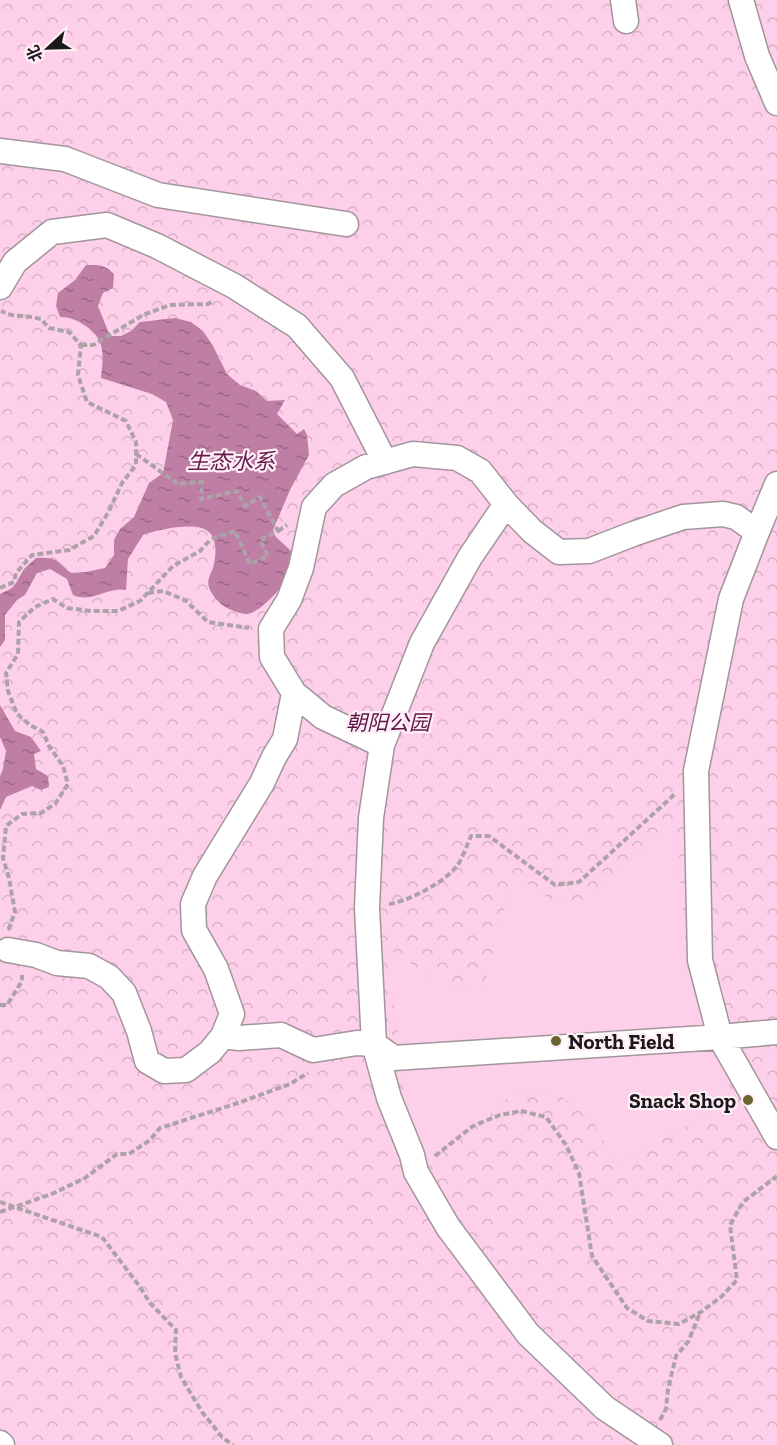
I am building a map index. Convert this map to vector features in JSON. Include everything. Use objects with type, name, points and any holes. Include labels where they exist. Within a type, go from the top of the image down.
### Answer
[{"type":"lane","points":[[741,0],[757,56],[777,103]]},
{"type":"lane","points":[[0,151],[65,159],[158,195],[346,224]]},
{"type":"lane","points":[[0,287],[15,262],[52,232],[107,225],[157,246],[234,286],[297,327],[342,378],[385,462]]},
{"type":"lane","points":[[382,744],[323,717],[294,693],[272,657],[271,629],[289,600],[301,568],[314,507],[334,485],[366,467],[413,454],[457,458],[480,471],[506,504],[532,531],[560,552],[589,551],[683,517],[723,514],[736,517],[757,532]]},
{"type":"lane","points":[[777,484],[731,599],[696,771],[700,960],[720,1037],[777,1137]]},
{"type":"lane","points":[[506,504],[470,557],[422,643],[382,744],[371,818],[367,908],[374,1044],[389,1098],[412,1155],[416,1172],[448,1227],[528,1334],[604,1408],[655,1442]]},
{"type":"lane","points":[[16,951],[57,963],[89,966],[110,977],[124,993],[139,1031],[147,1061],[164,1071],[186,1070],[210,1052],[223,1036],[232,1014],[216,969],[194,930],[193,904],[205,876],[262,783],[285,739],[294,693]]},
{"type":"lane","points":[[223,1036],[239,1038],[280,1035],[313,1050],[357,1043],[374,1044],[394,1058],[777,1032]]},
{"type":"path","points":[[0,310],[11,315],[41,319],[49,328],[69,332],[81,345],[93,345],[143,315],[170,305],[208,304],[234,286]]},
{"type":"path","points":[[0,588],[14,582],[16,573],[32,555],[69,550],[94,536],[110,512],[122,483],[136,465],[136,442],[126,421],[87,402],[78,375],[81,345]]},
{"type":"path","points":[[0,1005],[7,1005],[22,981],[9,928],[15,912],[3,858],[6,826],[22,814],[41,813],[55,804],[68,784],[63,766],[49,746],[43,732],[17,714],[8,691],[6,673],[18,654],[19,622],[35,607],[53,598],[67,608],[118,611],[140,601],[173,566],[200,550],[211,539],[235,531],[250,564],[268,556],[260,540],[278,531],[260,497],[245,506],[237,491],[201,499],[202,482],[178,484],[136,454]]},
{"type":"path","points":[[147,594],[163,591],[185,600],[208,622],[271,629]]},
{"type":"path","points":[[367,908],[399,902],[434,886],[457,866],[471,836],[489,836],[555,885],[579,882],[696,771]]},
{"type":"path","points":[[0,1212],[54,1193],[85,1178],[117,1154],[129,1154],[150,1140],[160,1128],[280,1088],[309,1072]]},
{"type":"path","points":[[416,1172],[473,1126],[500,1115],[520,1111],[546,1117],[566,1145],[579,1173],[592,1256],[627,1308],[648,1321],[679,1324],[722,1297],[737,1280],[730,1225],[743,1202],[777,1176]]},
{"type":"path","points":[[0,1202],[102,1237],[150,1303],[176,1330],[176,1353],[182,1377],[202,1412],[222,1437],[232,1445]]},
{"type":"path","points":[[655,1442],[666,1408],[676,1356],[688,1342],[701,1312]]},
{"type":"green space","name":"朝阳公园","points":[[0,0],[777,0],[777,1445],[0,1445]]},
{"type":"green space","name":"North Field","points":[[675,817],[688,973],[735,1101],[616,1164],[594,1123],[562,1097],[515,1092],[416,1172],[386,947],[452,991],[484,986],[514,874],[549,899],[583,903]]},
{"type":"water","name":"生态水系","points":[[86,265],[101,266],[114,274],[113,288],[103,293],[98,306],[110,336],[121,336],[131,331],[140,322],[175,318],[191,322],[203,331],[227,374],[240,385],[256,391],[267,401],[285,400],[277,414],[297,434],[304,429],[307,435],[309,455],[290,490],[273,530],[275,536],[291,551],[295,561],[288,578],[275,594],[257,610],[244,614],[230,610],[214,597],[210,590],[209,580],[214,564],[215,544],[210,533],[205,529],[188,527],[149,533],[143,535],[128,559],[126,590],[79,597],[73,595],[67,579],[50,569],[37,573],[25,595],[17,600],[5,615],[5,640],[0,647],[0,594],[12,588],[24,569],[36,558],[55,560],[70,573],[105,568],[114,555],[114,540],[120,529],[134,517],[149,483],[163,473],[173,420],[166,402],[152,394],[101,378],[102,353],[99,339],[84,325],[66,317],[60,317],[56,306],[58,293],[75,280]]},
{"type":"water","points":[[0,705],[15,731],[31,737],[41,751],[34,754],[36,769],[48,776],[49,787],[41,790],[32,786],[6,797],[0,810],[0,776],[6,751],[0,737]]},
{"type":"place","name":"North Field","points":[[556,1041]]},
{"type":"place","name":"Snack Shop","points":[[748,1100]]}]
